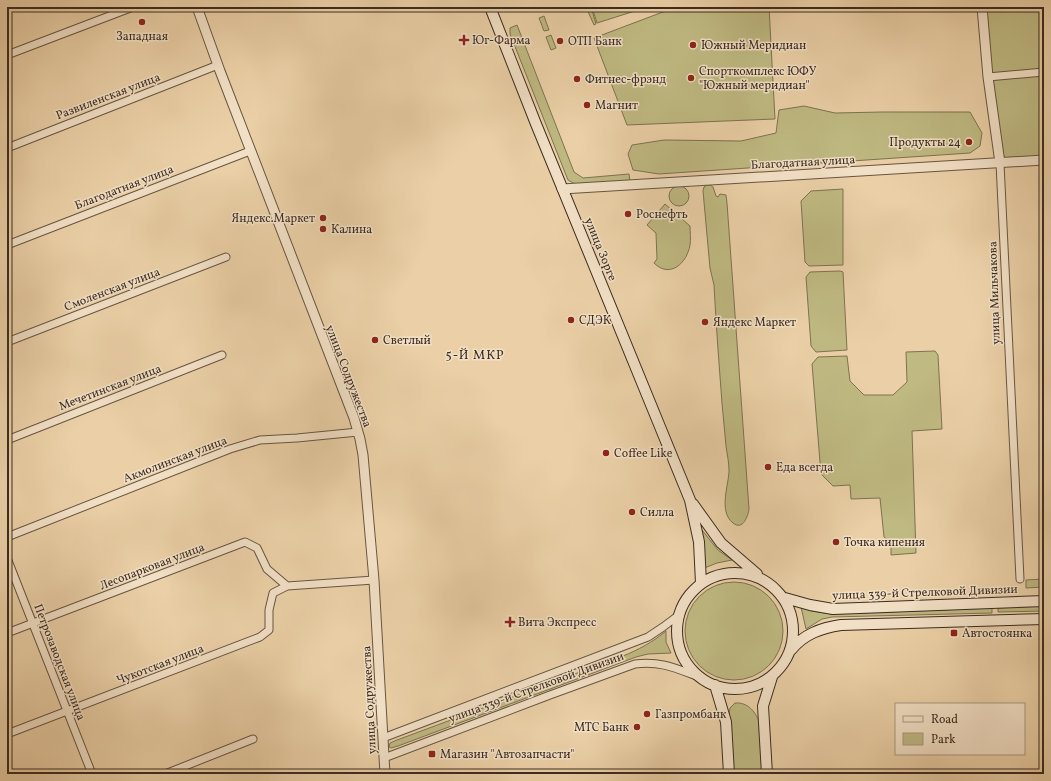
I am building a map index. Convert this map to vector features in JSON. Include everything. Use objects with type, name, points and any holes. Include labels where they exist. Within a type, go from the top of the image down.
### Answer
[{"type":"main road","name":"улица Зорге","points":[[490,7],[562,189],[690,500],[699,542],[701,583]]},
{"type":"main road","name":"улица Зорге","points":[[690,500],[721,543],[760,577]]},
{"type":"main road","points":[[791,650],[794,632],[792,614],[785,598],[774,586],[760,577],[740,572],[720,574],[701,583],[691,592],[679,615],[677,632],[680,649],[687,664],[699,677],[715,685],[729,689],[744,689],[759,684],[772,677],[783,665],[791,650],[803,638],[817,630],[840,625],[1044,619]]},
{"type":"main road","name":"улица 339-й Стрелковой Дивизии","points":[[785,598],[810,605],[833,608],[1044,601]]},
{"type":"main road","points":[[767,774],[763,706],[772,677]]},
{"type":"main road","points":[[715,685],[726,722],[729,774]]},
{"type":"street","points":[[7,55],[133,7]]},
{"type":"street","name":"улица Содружества","points":[[197,7],[250,151],[358,432],[363,455],[374,580],[385,774]]},
{"type":"street","name":"улица Мильчакова","points":[[982,7],[988,77],[1000,163],[1020,579]]},
{"type":"street","name":"Развиленская улица","points":[[7,148],[218,65]]},
{"type":"street","points":[[988,77],[1044,72]]},
{"type":"street","name":"Благодатная улица","points":[[7,245],[250,151]]},
{"type":"street","name":"Благодатная улица","points":[[562,189],[1044,160]]},
{"type":"street","name":"Смоленская улица","points":[[7,342],[226,257]]},
{"type":"street","name":"Мечетинская улица","points":[[7,440],[222,355]]},
{"type":"street","name":"Акмолинская улица","points":[[7,537],[230,449],[260,440],[358,432]]},
{"type":"street","name":"Лесопарковая улица","points":[[7,633],[245,542],[257,548],[267,569],[287,586]]},
{"type":"street","name":"Петрозаводская улица","points":[[7,558],[34,623],[92,774]]},
{"type":"street","points":[[287,586],[374,580]]},
{"type":"street","name":"Чукотская улица","points":[[7,734],[68,712],[260,637],[269,630],[269,610],[274,593],[287,586]]},
{"type":"street","name":"улица 339-й Стрелковой Дивизии","points":[[383,738],[648,637],[679,615]]},
{"type":"street","name":"улица 339-й Стрелковой Дивизии","points":[[384,758],[635,664],[647,663],[672,666],[699,677]]},
{"type":"street","points":[[165,774],[253,739]]},
{"type":"green space","points":[[586,7],[591,7],[596,24],[594,25]]},
{"type":"green space","points":[[592,7],[638,7],[638,10],[597,23]]},
{"type":"green space","name":"Спорткомплекс ЮФУ \"Южный меридиан\"","points":[[676,7],[769,7],[775,119],[627,125],[594,38]]},
{"type":"green space","points":[[987,7],[1044,7],[1044,156],[1003,159],[991,73]]},
{"type":"green space","points":[[544,16],[549,30],[544,31],[539,18]]},
{"type":"green space","points":[[517,25],[574,172],[583,178],[629,174],[630,181],[575,184],[568,180],[510,34],[510,28]]},
{"type":"green space","points":[[551,35],[556,48],[551,50],[546,37]]},
{"type":"green space","points":[[804,106],[835,113],[970,112],[982,133],[980,146],[970,153],[659,174],[633,170],[628,154],[632,145],[664,140],[741,141],[776,133],[779,110]]},
{"type":"green space","points":[[707,185],[713,187],[716,196],[718,197],[720,194],[726,195],[727,203],[749,509],[746,519],[740,525],[733,523],[729,518],[725,505],[729,467],[722,408],[714,285],[710,268],[703,191],[704,187]]},
{"type":"green space","points":[[679,186],[686,189],[689,196],[686,203],[679,206],[672,203],[669,196],[672,189]]},
{"type":"green space","points":[[843,189],[843,265],[809,266],[805,262],[801,201],[811,191]]},
{"type":"green space","points":[[665,204],[690,226],[690,245],[688,252],[682,263],[672,269],[660,268],[654,263],[657,259],[656,233],[647,225]]},
{"type":"green space","points":[[810,272],[843,272],[847,350],[816,352],[811,346],[806,277]]},
{"type":"green space","points":[[935,351],[938,355],[942,429],[912,431],[916,553],[891,555],[891,543],[884,537],[880,498],[851,499],[850,485],[833,486],[821,474],[812,364],[818,357],[847,356],[850,381],[864,395],[893,395],[907,382],[906,352]]},
{"type":"green space","points":[[702,530],[718,550],[732,560],[717,563],[702,569],[704,556]]},
{"type":"green space","points":[[1044,579],[1044,587],[1026,588],[1026,580]]},
{"type":"green space","points":[[734,582],[753,586],[769,596],[779,612],[783,631],[779,650],[769,666],[753,676],[734,680],[715,676],[699,666],[689,650],[685,631],[689,612],[699,596],[715,586]]},
{"type":"green space","points":[[1044,606],[1044,611],[998,612],[998,608]]},
{"type":"green space","points":[[801,607],[812,611],[832,614],[992,608],[992,613],[832,617],[822,619],[806,629]]},
{"type":"green space","points":[[666,631],[666,642],[671,653],[648,654],[636,657],[398,746],[391,748],[389,747],[390,743],[397,740],[629,654],[651,642]]},
{"type":"green space","points":[[735,703],[748,706],[754,712],[760,724],[763,774],[733,774],[729,714],[730,708]]},
{"type":"place","name":"Западная","points":[[142,22]]},
{"type":"place","name":"Юг-Фарма","points":[[464,40]]},
{"type":"place","name":"ОТП Банк","points":[[560,41]]},
{"type":"place","name":"Южный Меридиан","points":[[693,45]]},
{"type":"place","name":"Спорткомплекс ЮФУ \"Южный меридиан\"","points":[[691,78]]},
{"type":"place","name":"Фитнес-фрэнд","points":[[577,79]]},
{"type":"place","name":"Магнит","points":[[587,105]]},
{"type":"place","name":"Продукты 24","points":[[969,142]]},
{"type":"place","name":"Роснефть","points":[[628,214]]},
{"type":"place","name":"Яндекс.Маркет","points":[[323,218]]},
{"type":"place","name":"Калина","points":[[323,229]]},
{"type":"place","name":"СДЭК","points":[[571,320]]},
{"type":"place","name":"Яндекс Маркет","points":[[705,322]]},
{"type":"place","name":"Светлый","points":[[375,340]]},
{"type":"place","name":"Coffee Like","points":[[606,453]]},
{"type":"place","name":"Еда всегда","points":[[768,467]]},
{"type":"place","name":"Силла","points":[[632,512]]},
{"type":"place","name":"Точка кипения","points":[[836,542]]},
{"type":"place","name":"Вита Экспресс","points":[[510,622]]},
{"type":"place","name":"Автостоянка","points":[[954,633]]},
{"type":"place","name":"Газпромбанк","points":[[647,714]]},
{"type":"place","name":"МТС Банк","points":[[637,727]]},
{"type":"place","name":"Магазин \"Автозапчасти\"","points":[[432,754]]},
{"type":"district","name":"5-Й МКР","points":[[475,354]]}]
